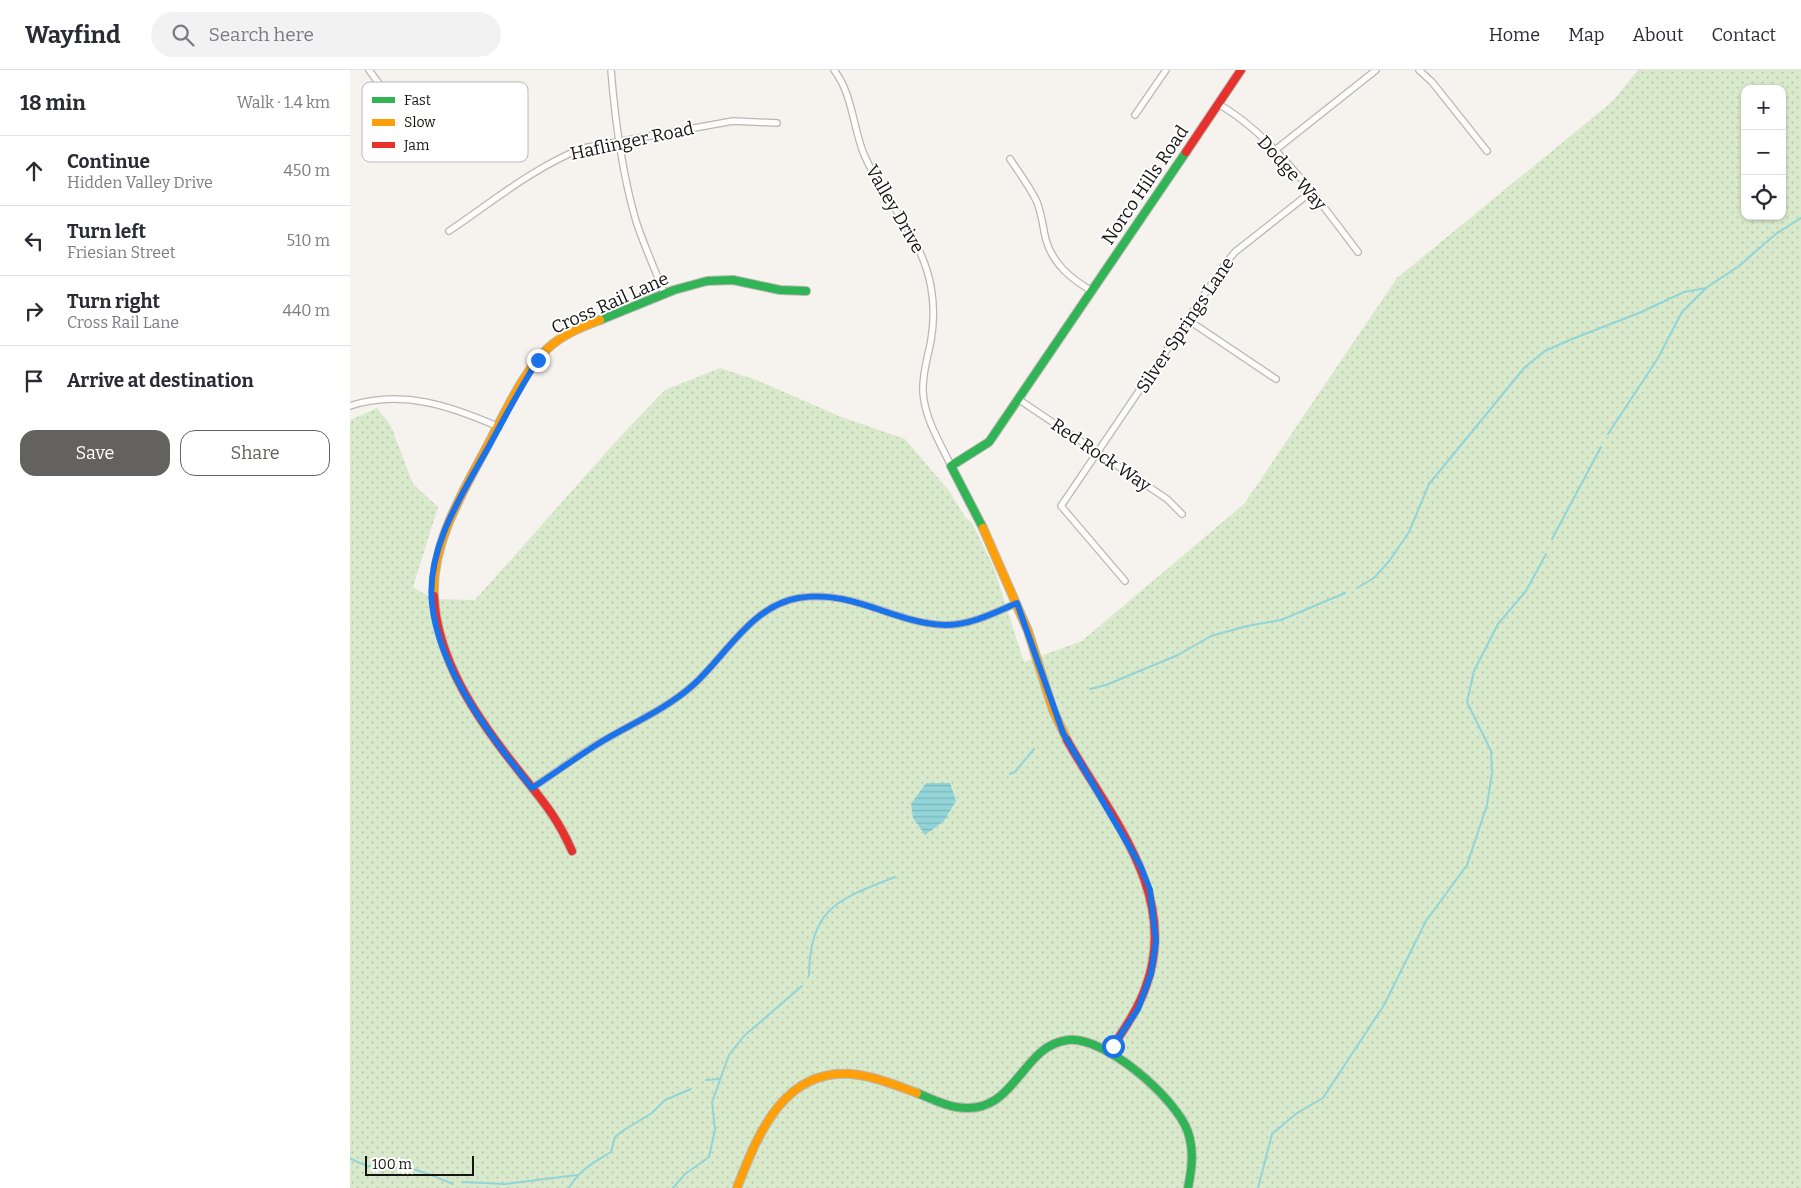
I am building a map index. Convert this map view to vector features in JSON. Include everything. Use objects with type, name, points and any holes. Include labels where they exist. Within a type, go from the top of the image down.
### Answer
[{"type":"street","points":[[369,70],[378,82]]},
{"type":"street","points":[[611,70],[630,200],[637,224],[664,293]]},
{"type":"street","name":"Valley Drive","points":[[834,70],[845,90],[863,151],[872,173],[922,253],[927,270],[933,307],[923,392],[926,410],[932,427],[951,466]]},
{"type":"street","points":[[1135,115],[1166,70]]},
{"type":"street","name":"Norco Hills Road","points":[[951,466],[989,442],[1241,70]]},
{"type":"street","points":[[1274,151],[1376,70]]},
{"type":"street","points":[[1419,70],[1432,82],[1487,151]]},
{"type":"street","name":"Dodge Way","points":[[1218,104],[1248,125],[1274,151],[1311,192],[1358,252]]},
{"type":"street","name":"Haflinger Road","points":[[448,231],[561,156],[583,148],[733,121],[777,123]]},
{"type":"street","points":[[1010,159],[1035,197],[1043,222],[1046,241],[1054,259],[1066,273],[1092,291]]},
{"type":"street","name":"Silver Springs Lane","points":[[1125,581],[1061,506],[1235,252],[1311,192]]},
{"type":"street","name":"Cross Rail Lane","points":[[572,851],[560,823],[494,738],[467,698],[445,650],[432,604],[436,564],[452,514],[538,360],[555,342],[664,293],[695,283],[719,280],[754,282],[778,289],[806,291]]},
{"type":"street","points":[[1188,320],[1276,379]]},
{"type":"street","points":[[350,406],[370,400],[396,398],[425,402],[458,409],[499,427]]},
{"type":"street","name":"Red Rock Way","points":[[1018,399],[1167,499],[1182,514]]},
{"type":"street","points":[[951,466],[983,526],[1017,603],[1063,733],[1140,865],[1150,890],[1156,941],[1151,974],[1138,1009],[1108,1052]]},
{"type":"street","points":[[532,788],[598,743],[663,706],[691,686],[742,633],[777,605],[796,599],[818,596],[842,597],[925,623],[946,625],[968,622],[1017,603]]},
{"type":"street","points":[[737,1188],[768,1116],[778,1104],[797,1088],[812,1080],[828,1076],[864,1075],[949,1106],[972,1109],[993,1104],[1005,1096],[1015,1086],[1033,1059],[1048,1047],[1067,1040],[1079,1041],[1108,1052],[1156,1086],[1174,1106],[1185,1125],[1192,1145],[1194,1162],[1188,1188]]},
{"type":"green space","points":[[1638,70],[1801,70],[1801,1188],[350,1188],[350,420],[377,408],[391,426],[413,484],[438,507],[413,587],[433,599],[475,600],[619,438],[665,390],[720,368],[759,381],[839,416],[905,439],[950,492],[965,517],[972,523],[994,568],[1024,662],[1082,641],[1244,504],[1397,278],[1613,101]]},
{"type":"water","points":[[926,783],[950,783],[956,801],[944,821],[925,835],[913,818],[911,804]]},
{"type":"waterway","points":[[1608,434],[1658,358],[1682,312],[1706,288],[1739,266],[1777,233],[1801,218]]},
{"type":"waterway","points":[[1357,588],[1374,578],[1390,560],[1409,532],[1429,484],[1525,367],[1545,351],[1572,339],[1639,313],[1684,292],[1706,288]]},
{"type":"waterway","points":[[1552,539],[1601,447]]},
{"type":"waterway","points":[[1258,1188],[1272,1134],[1297,1113],[1323,1098],[1384,1005],[1426,921],[1467,865],[1487,805],[1492,773],[1491,751],[1467,702],[1474,671],[1498,624],[1526,591],[1546,554]]},
{"type":"waterway","points":[[1090,689],[1106,685],[1178,655],[1211,636],[1247,626],[1281,620],[1345,593]]},
{"type":"waterway","points":[[1010,774],[1015,772],[1034,749]]},
{"type":"waterway","points":[[809,976],[815,935],[822,920],[831,909],[858,892],[895,877]]},
{"type":"waterway","points":[[673,1188],[685,1174],[709,1157],[715,1130],[712,1102],[729,1055],[744,1036],[802,986]]},
{"type":"waterway","points":[[706,1080],[720,1079]]},
{"type":"waterway","points":[[569,1188],[582,1171],[611,1152],[615,1137],[652,1113],[665,1100],[691,1089]]},
{"type":"waterway","points":[[350,1158],[359,1163],[374,1167],[417,1170],[453,1184]]},
{"type":"waterway","points":[[462,1182],[505,1184],[577,1175]]},
{"type":"traffic: fast","points":[[983,528],[951,466],[989,442],[1186,152]]},
{"type":"traffic: fast","points":[[600,320],[674,290],[707,281],[733,280],[780,290],[806,291]]},
{"type":"traffic: fast","points":[[917,1093],[956,1107],[976,1107],[992,1102],[1005,1092],[1039,1054],[1052,1045],[1068,1040],[1083,1041],[1119,1058],[1137,1072],[1155,1087],[1181,1118],[1188,1132],[1192,1153],[1188,1188]]},
{"type":"traffic: slow","points":[[434,596],[435,574],[445,532],[463,491],[518,389],[531,368],[547,349],[572,332],[600,320]]},
{"type":"traffic: slow","points":[[983,528],[1028,631],[1053,710],[1067,740]]},
{"type":"traffic: slow","points":[[737,1188],[755,1145],[778,1106],[794,1091],[812,1080],[834,1074],[859,1075],[881,1080],[917,1093]]},
{"type":"traffic: jam","points":[[1186,152],[1241,70]]},
{"type":"traffic: jam","points":[[434,596],[437,620],[443,643],[461,687],[501,748],[553,816],[572,851]]},
{"type":"traffic: jam","points":[[1067,740],[1135,857],[1147,888],[1154,919],[1154,952],[1143,995],[1109,1052]]},
{"type":"route","points":[[538,360],[520,388],[452,514],[439,548],[434,572],[432,604],[452,668],[467,698],[532,788],[598,743],[663,706],[691,686],[742,633],[762,615],[777,605],[796,599],[818,596],[842,597],[925,623],[946,625],[968,622],[1017,603],[1063,733],[1140,865],[1150,890],[1156,941],[1151,974],[1138,1009],[1113,1046]]}]
